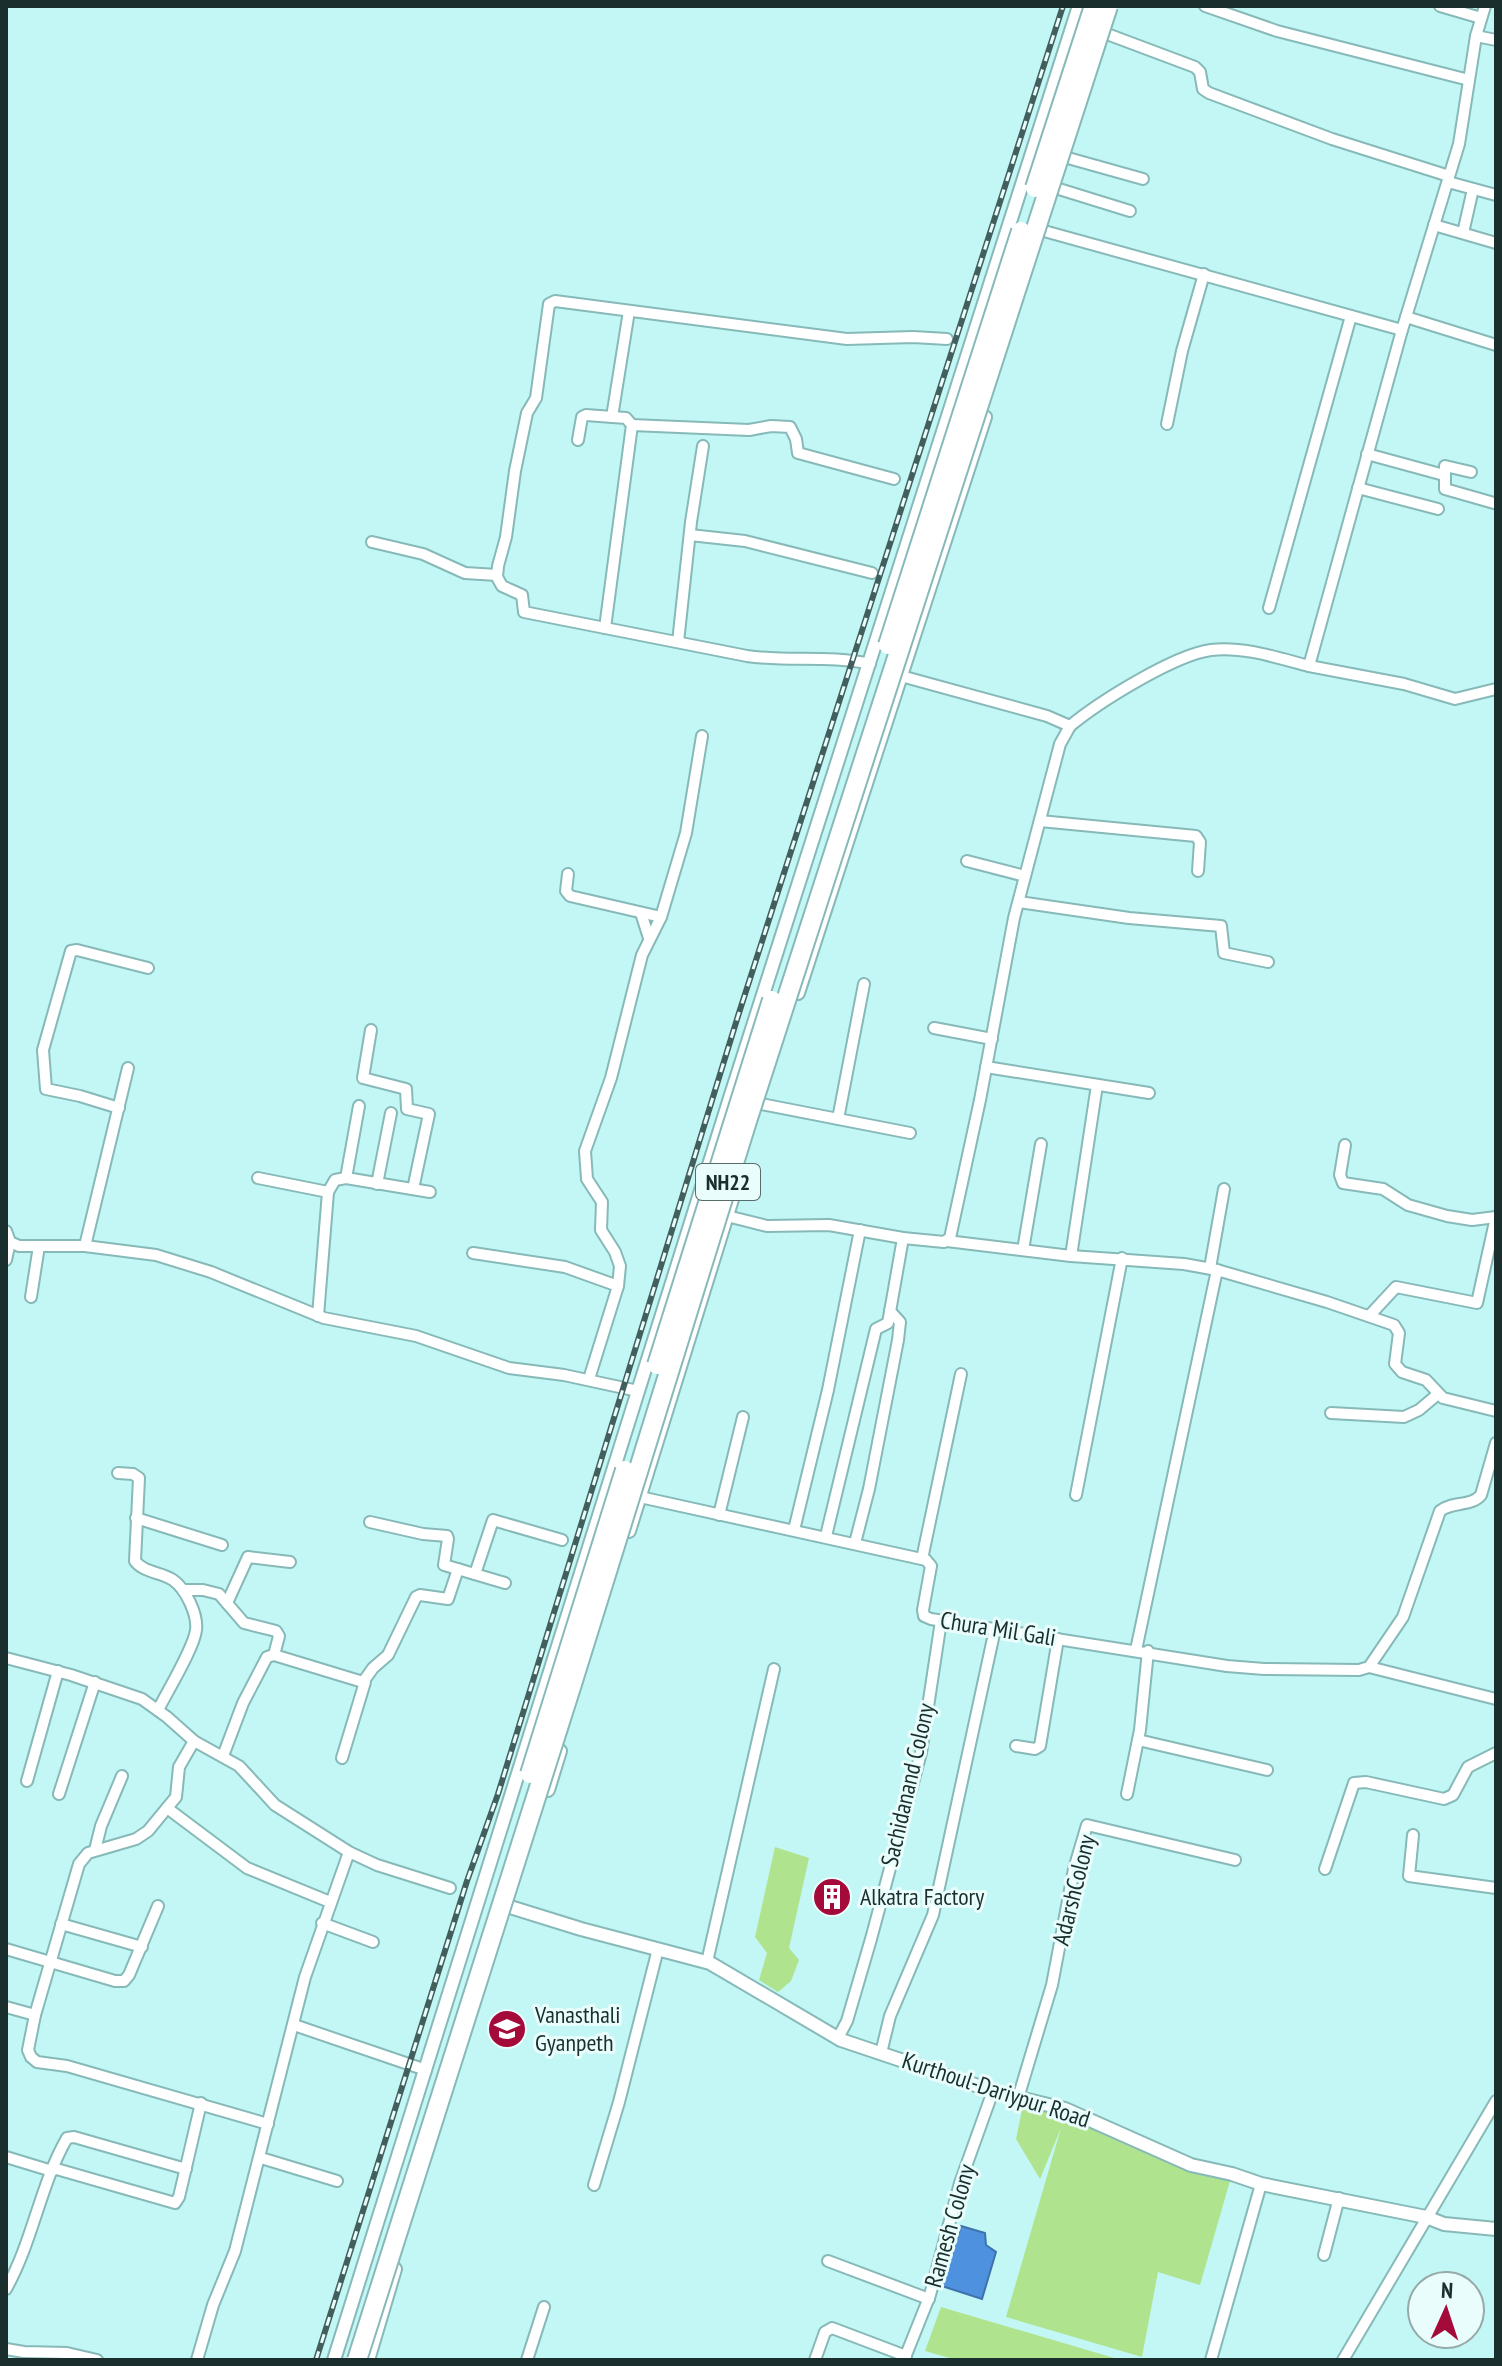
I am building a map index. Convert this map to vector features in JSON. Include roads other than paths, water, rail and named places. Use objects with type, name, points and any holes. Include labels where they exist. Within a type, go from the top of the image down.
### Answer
[{"type":"highway","name":"NH22","points":[[346,2360],[746,1079],[1094,6]]},
{"type":"highway","name":"NH22","points":[[357,2360],[751,1106],[1108,6]]},
{"type":"street","points":[[334,2360],[830,781],[1079,6]]},
{"type":"street","points":[[368,2360],[761,1104],[1116,6]]},
{"type":"street","points":[[1205,6],[1298,36],[1469,80]]},
{"type":"street","points":[[1440,6],[1481,18]]},
{"type":"street","points":[[1309,666],[1402,330],[1459,144],[1476,36],[1485,6]]},
{"type":"street","points":[[1107,34],[1195,67],[1199,70],[1199,91],[1496,195]]},
{"type":"street","points":[[1476,36],[1496,40]]},
{"type":"street","points":[[1068,158],[1143,179]]},
{"type":"street","points":[[1025,178],[1130,211]]},
{"type":"street","points":[[1463,233],[1473,189]]},
{"type":"street","points":[[1434,225],[1496,243]]},
{"type":"street","points":[[1044,231],[1402,330]]},
{"type":"street","points":[[1167,424],[1182,351],[1204,274]]},
{"type":"street","points":[[870,664],[845,659],[763,658],[526,614],[522,595],[502,586],[497,575],[528,410],[536,398],[549,304],[553,301],[858,340],[903,337],[947,339]]},
{"type":"street","points":[[612,417],[629,311]]},
{"type":"street","points":[[1269,608],[1351,316]]},
{"type":"street","points":[[1406,317],[1496,345]]},
{"type":"street","points":[[578,440],[584,416],[626,418],[632,425],[749,430],[790,427],[798,453],[894,479]]},
{"type":"street","points":[[605,628],[632,425]]},
{"type":"street","points":[[678,642],[703,446]]},
{"type":"street","points":[[1367,454],[1444,475]]},
{"type":"street","points":[[1471,472],[1447,465],[1444,475],[1447,490],[1494,503]]},
{"type":"street","points":[[1358,488],[1438,509]]},
{"type":"street","points":[[690,535],[745,541],[872,573]]},
{"type":"street","points":[[372,542],[423,554],[465,573],[497,575]]},
{"type":"street","points":[[884,620],[916,629]]},
{"type":"street","points":[[947,1241],[1025,876],[1060,744],[1070,726],[1090,709],[1185,656],[1213,649],[1264,654],[1404,684],[1455,699],[1496,689]]},
{"type":"street","points":[[901,676],[1047,716],[1070,726]]},
{"type":"street","points":[[589,1379],[618,1286],[619,1260],[601,1230],[602,1202],[587,1179],[584,1162],[587,1141],[611,1078],[638,970],[649,938],[661,917],[688,825],[702,736]]},
{"type":"street","points":[[1040,821],[1196,836],[1200,842],[1198,871]]},
{"type":"street","points":[[967,861],[1025,876]]},
{"type":"street","points":[[568,874],[568,895],[661,917]]},
{"type":"street","points":[[1019,902],[1129,918],[1221,926],[1224,953],[1268,962]]},
{"type":"street","points":[[641,913],[649,938]]},
{"type":"street","points":[[119,1108],[46,1089],[44,1046],[71,951],[148,968]]},
{"type":"street","points":[[838,1119],[864,984]]},
{"type":"street","points":[[934,1028],[992,1039]]},
{"type":"street","points":[[371,1030],[363,1078],[406,1089],[407,1109],[429,1114],[413,1189]]},
{"type":"street","points":[[986,1067],[1149,1093]]},
{"type":"street","points":[[85,1246],[128,1068]]},
{"type":"street","points":[[1071,1256],[1097,1085]]},
{"type":"street","points":[[761,1104],[910,1133]]},
{"type":"street","points":[[346,1178],[359,1106]]},
{"type":"street","points":[[377,1184],[391,1113]]},
{"type":"street","points":[[1023,1250],[1041,1144]]},
{"type":"street","points":[[1345,1145],[1340,1175],[1343,1183],[1383,1189],[1408,1205],[1447,1216],[1480,1220],[1496,1217],[1477,1303],[1396,1287],[1370,1315]]},
{"type":"street","points":[[258,1178],[328,1192]]},
{"type":"street","points":[[318,1316],[328,1192],[335,1180],[346,1178],[430,1192]]},
{"type":"street","points":[[1127,1794],[1138,1740],[1142,1651],[1213,1269],[1224,1189]]},
{"type":"street","points":[[727,1216],[767,1226],[829,1225],[903,1238],[1071,1256],[1158,1260],[1213,1269],[1370,1315],[1397,1328],[1395,1360],[1398,1369],[1426,1380],[1447,1399],[1496,1411]]},
{"type":"street","points":[[794,1530],[828,1390],[860,1230]]},
{"type":"street","points":[[8,1237],[19,1246],[85,1246],[138,1251],[180,1261],[341,1323],[416,1336],[502,1366],[589,1379],[638,1391]]},
{"type":"street","points":[[6,1260],[8,1237]]},
{"type":"street","points":[[826,1536],[876,1329],[888,1323],[903,1238]]},
{"type":"street","points":[[31,1297],[39,1246]]},
{"type":"street","points":[[473,1253],[565,1267],[618,1286]]},
{"type":"street","points":[[680,1256],[712,1266]]},
{"type":"street","points":[[1076,1495],[1122,1258]]},
{"type":"street","points":[[855,1543],[869,1489],[898,1340],[900,1322],[890,1311]]},
{"type":"street","points":[[640,1497],[922,1559],[961,1374]]},
{"type":"street","points":[[1331,1413],[1404,1417],[1419,1410],[1438,1394]]},
{"type":"street","points":[[719,1515],[743,1417]]},
{"type":"street","points":[[1360,1669],[1403,1617],[1440,1511],[1449,1505],[1478,1499],[1496,1443]]},
{"type":"street","points":[[118,1473],[133,1474],[139,1478],[134,1556],[137,1565],[168,1577],[183,1590],[195,1621],[195,1634],[158,1710]]},
{"type":"street","points":[[599,1516],[630,1527]]},
{"type":"street","points":[[136,1518],[222,1545]]},
{"type":"street","points":[[475,1574],[493,1520],[562,1540]]},
{"type":"street","points":[[370,1522],[417,1533],[447,1536],[444,1564],[505,1583]]},
{"type":"street","points":[[227,1603],[248,1557],[290,1562]]},
{"type":"street","name":"Chura Mil Gali","points":[[922,1559],[931,1566],[923,1613],[926,1618],[1251,1668],[1382,1670],[1496,1699]]},
{"type":"street","points":[[342,1758],[365,1682],[373,1668],[388,1655],[416,1597],[448,1599],[458,1569]]},
{"type":"street","points":[[183,1590],[212,1592],[227,1603],[244,1623],[278,1633],[274,1655]]},
{"type":"street","name":"Sachidanand Colony","points":[[838,2038],[847,2021],[871,1939],[921,1753],[941,1621]]},
{"type":"street","points":[[881,2053],[890,2016],[933,1915],[995,1629]]},
{"type":"street","points":[[1016,1746],[1035,1749],[1040,1746],[1058,1639]]},
{"type":"street","points":[[223,1756],[243,1703],[270,1655],[365,1682]]},
{"type":"street","points":[[6,1658],[131,1693],[158,1710],[194,1741],[239,1766],[275,1805],[349,1852],[377,1865],[450,1888]]},
{"type":"street","points":[[707,1962],[774,1669]]},
{"type":"street","points":[[27,1781],[58,1671]]},
{"type":"street","points":[[59,1794],[95,1682]]},
{"type":"street","points":[[1138,1740],[1267,1770]]},
{"type":"street","points":[[194,1741],[179,1767],[178,1791],[141,1837],[95,1850],[83,1857],[76,1870],[28,2050],[37,2062],[67,2066],[268,2124]]},
{"type":"street","points":[[1325,1869],[1354,1783],[1366,1782],[1444,1799],[1453,1795],[1468,1767],[1496,1753]]},
{"type":"street","points":[[95,1850],[101,1826],[122,1776]]},
{"type":"street","points":[[167,1808],[247,1868],[330,1902]]},
{"type":"street","name":"AdarshColony","points":[[1018,2098],[1052,1985],[1074,1869],[1087,1825],[1235,1860]]},
{"type":"street","points":[[1413,1835],[1409,1876],[1496,1888]]},
{"type":"street","points":[[197,2360],[213,2305],[235,2251],[305,1977],[349,1852]]},
{"type":"street","points":[[6,1949],[120,1982],[127,1979],[158,1906]]},
{"type":"street","name":"Kurthoul-Dariypur Road","points":[[510,1907],[707,1962],[838,2038],[993,2091],[1065,2109],[1191,2165],[1261,2184],[1339,2198],[1451,2225],[1496,2229]]},
{"type":"street","points":[[322,1923],[373,1942]]},
{"type":"street","points":[[61,1924],[142,1947]]},
{"type":"street","points":[[594,2185],[619,2102],[658,1949]]},
{"type":"street","points":[[459,1961],[490,1971]]},
{"type":"street","points":[[6,2007],[35,2015]]},
{"type":"street","points":[[294,2025],[426,2070]]},
{"type":"street","name":"Ramesh Colony","points":[[905,2358],[929,2299],[960,2183],[993,2091]]},
{"type":"street","points":[[1343,2360],[1496,2101]]},
{"type":"street","points":[[6,2157],[173,2203],[178,2200],[201,2103]]},
{"type":"street","points":[[6,2289],[18,2266],[53,2170],[66,2141],[71,2137],[186,2169]]},
{"type":"street","points":[[261,2158],[337,2181]]},
{"type":"street","points":[[1211,2360],[1261,2184]]},
{"type":"street","points":[[1324,2255],[1339,2198]]},
{"type":"street","points":[[828,2261],[929,2299]]},
{"type":"street","points":[[527,2360],[544,2307]]},
{"type":"street","points":[[815,2360],[825,2332],[832,2328],[905,2358]]},
{"type":"street","points":[[6,2349],[97,2360]]},
{"type":"water","points":[[961,2226],[985,2233],[986,2245],[996,2252],[982,2299],[942,2286]]},
{"type":"railway","points":[[316,2360],[467,1881],[498,1794],[738,1016],[1063,6]]},
{"type":"place","name":"Alkatra Factory","points":[[832,1897]]},
{"type":"place","name":"Vanasthali Gyanpeth","points":[[507,2029]]}]
